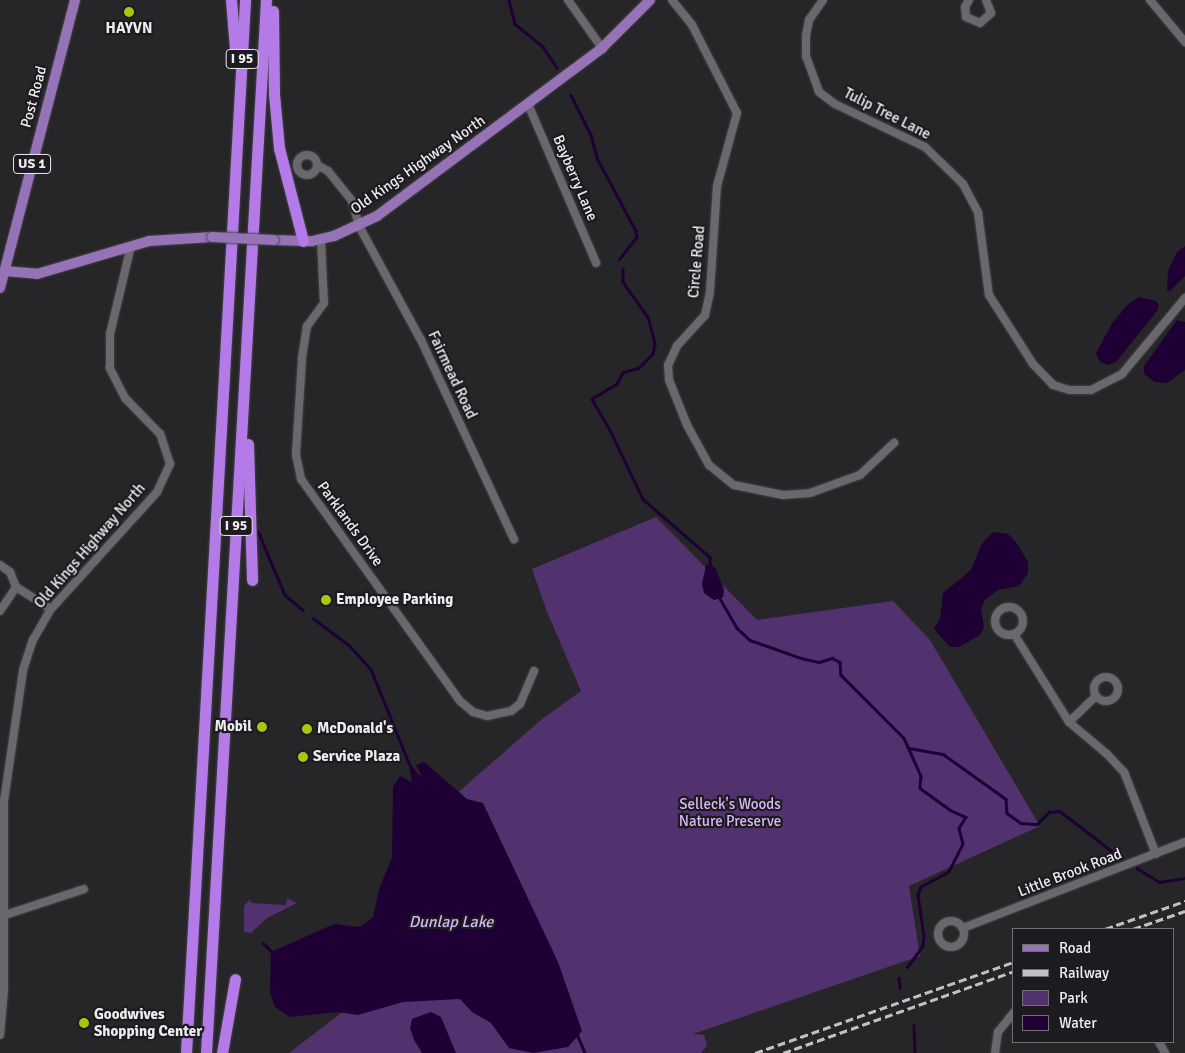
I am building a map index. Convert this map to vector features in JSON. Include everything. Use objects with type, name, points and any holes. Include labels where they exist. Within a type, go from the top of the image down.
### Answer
[{"type":"highway","points":[[232,0],[239,119]]},
{"type":"highway","name":"I 95","points":[[186,1053],[245,0]]},
{"type":"highway","name":"I 95","points":[[206,1053],[266,0]]},
{"type":"highway","points":[[272,0],[276,130],[281,163],[303,241]]},
{"type":"highway","points":[[248,326],[248,512],[252,580]]},
{"type":"highway","points":[[222,1053],[235,980]]},
{"type":"main road","name":"Post Road","points":[[0,288],[75,0]]},
{"type":"main road","name":"Old Kings Highway North","points":[[5,270],[37,274],[131,246],[168,238],[212,236],[274,240],[321,240],[359,226],[412,192],[602,48],[650,0]]},
{"type":"street","points":[[568,0],[602,48]]},
{"type":"street","name":"Circle Road","points":[[672,0],[692,25],[737,113],[717,186],[710,292],[705,315],[677,346],[668,365],[669,380],[687,425],[709,465],[734,484],[783,495],[810,493],[860,475],[894,443]]},
{"type":"street","name":"Tulip Tree Lane","points":[[823,0],[809,20],[806,36],[806,56],[819,92],[836,104],[925,147],[963,184],[978,212],[989,295],[1033,364],[1053,385],[1069,390],[1091,390],[1122,374],[1185,298]]},
{"type":"street","points":[[970,0],[965,7],[966,17],[980,23],[991,13],[986,0]]},
{"type":"street","points":[[1150,0],[1185,42]]},
{"type":"street","name":"Bayberry Lane","points":[[528,104],[596,263]]},
{"type":"street","name":"Fairmead Road","points":[[318,166],[328,171],[349,196],[359,226],[421,340],[514,538]]},
{"type":"street","name":"Parklands Drive","points":[[321,240],[324,303],[307,326],[302,360],[296,454],[301,479],[460,701],[473,712],[487,716],[511,711],[520,704],[534,671]]},
{"type":"street","name":"Old Kings Highway North","points":[[0,1035],[4,801],[7,765],[23,670],[33,640],[51,609],[157,492],[170,464],[160,434],[124,398],[110,368],[110,334],[131,246]]},
{"type":"street","points":[[0,565],[10,572],[16,587],[51,609]]},
{"type":"street","points":[[0,611],[16,587]]},
{"type":"street","points":[[1014,634],[1069,722],[1107,754],[1124,772],[1156,854]]},
{"type":"street","points":[[1069,722],[1096,696]]},
{"type":"street","name":"Little Brook Road","points":[[963,928],[1185,842]]},
{"type":"street","points":[[3,920],[84,889]]},
{"type":"street","points":[[995,1053],[998,1032],[1012,1014]]},
{"type":"green space","name":"Selleck's Woods Nature Preserve","points":[[656,517],[757,620],[893,601],[930,640],[1040,826],[909,886],[920,956],[693,1034],[704,1035],[707,1046],[701,1053],[289,1053],[436,940],[431,816],[542,719],[581,691],[547,612],[532,569]]},
{"type":"green space","points":[[287,898],[297,903],[267,918],[251,933],[244,932],[244,906],[250,899],[251,903],[286,905]]},
{"type":"water","points":[[1185,246],[1185,276],[1170,291],[1167,290],[1168,271],[1177,252]]},
{"type":"water","points":[[1139,297],[1156,301],[1159,306],[1157,311],[1116,362],[1108,365],[1100,362],[1096,353],[1113,322],[1127,305]]},
{"type":"water","points":[[1177,320],[1185,322],[1185,370],[1167,383],[1155,382],[1144,374],[1144,366]]},
{"type":"water","points":[[993,532],[1008,534],[1016,542],[1028,562],[1028,573],[1019,586],[998,590],[985,600],[981,609],[984,627],[980,635],[959,647],[950,647],[934,629],[940,618],[943,593],[971,570],[981,545]]},
{"type":"water","points":[[710,564],[716,569],[724,590],[723,597],[714,600],[704,593],[702,584],[706,565]]},
{"type":"water","name":"Dunlap Lake","points":[[408,761],[418,774],[422,776],[416,765],[424,762],[467,799],[483,803],[558,962],[582,1031],[568,1047],[533,1053],[509,1048],[491,1023],[472,1012],[460,999],[403,1002],[358,1015],[338,1012],[290,1017],[275,1007],[270,993],[271,952],[334,924],[360,927],[373,917],[380,886],[392,858],[393,787],[400,776],[412,782]]},
{"type":"water","points":[[431,1012],[441,1017],[456,1053],[422,1053],[414,1040],[410,1028],[412,1019]]},
{"type":"waterway","points":[[509,0],[515,24],[543,47],[557,68]]},
{"type":"waterway","points":[[571,95],[591,135],[597,158],[636,231],[637,237],[620,259]]},
{"type":"waterway","points":[[623,269],[623,282],[648,317],[655,344],[653,354],[639,368],[623,373],[617,384],[592,399],[611,432],[643,499],[710,557],[710,566]]},
{"type":"waterway","points":[[258,531],[285,595],[303,610]]},
{"type":"waterway","points":[[718,595],[737,628],[750,640],[801,658],[819,662],[832,658],[840,662],[841,675],[904,738],[921,776],[920,788],[950,810],[966,817],[959,828],[963,844],[949,872],[921,887],[918,895],[924,936],[923,946],[908,967]]},
{"type":"waterway","points":[[313,618],[350,646],[371,669],[409,763]]},
{"type":"waterway","points":[[909,748],[943,754],[1006,799],[1007,813],[1021,823],[1037,824],[1049,812],[1060,811],[1122,859]]},
{"type":"waterway","points":[[1137,868],[1159,882],[1185,878]]},
{"type":"waterway","points":[[263,943],[273,953]]},
{"type":"waterway","points":[[899,978],[900,988]]},
{"type":"waterway","points":[[914,1025],[915,1053]]},
{"type":"waterway","points":[[577,1034],[585,1053]]},
{"type":"railway","points":[[1108,928],[1185,901]]},
{"type":"railway","points":[[1136,928],[1185,911]]},
{"type":"railway","points":[[755,1053],[1012,963]]},
{"type":"railway","points":[[783,1053],[1012,972]]},
{"type":"place","name":"HAYVN","points":[[129,12]]},
{"type":"place","name":"Employee Parking","points":[[326,600]]},
{"type":"place","name":"Mobil","points":[[262,727]]},
{"type":"place","name":"McDonald's","points":[[307,729]]},
{"type":"place","name":"Service Plaza","points":[[303,757]]},
{"type":"place","name":"Goodwives Shopping Center","points":[[84,1023]]}]
